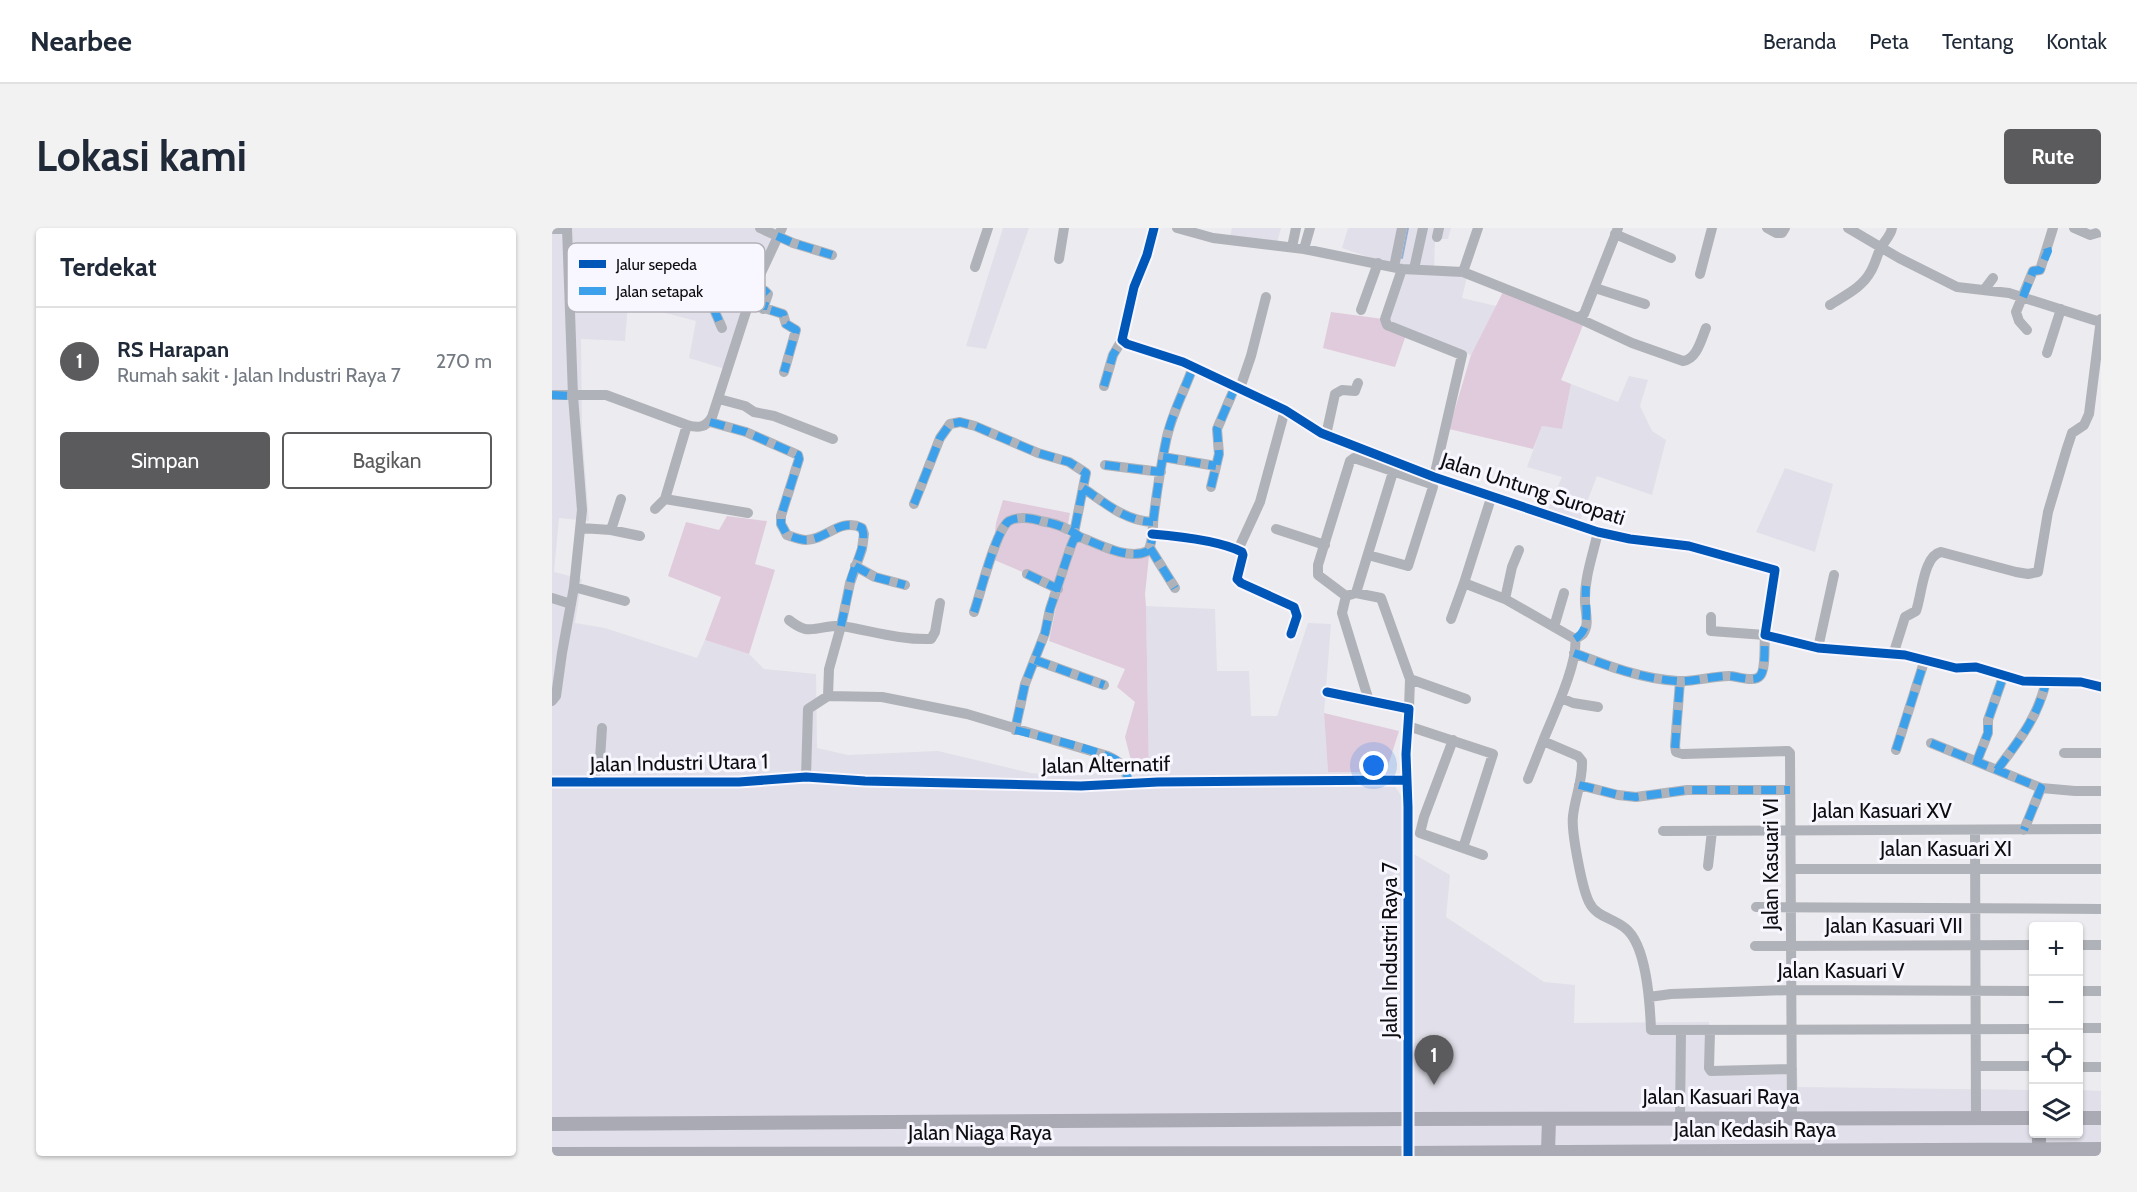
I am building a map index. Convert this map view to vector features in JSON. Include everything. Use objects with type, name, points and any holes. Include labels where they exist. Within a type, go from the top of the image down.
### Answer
[{"type":"main road","name":"Jalan Kasuari Raya","points":[[1408,1119],[2029,1118]]},
{"type":"main road","points":[[2083,1118],[2101,1118]]},
{"type":"main road","name":"Jalan Niaga Raya","points":[[552,1124],[1408,1119]]},
{"type":"main road","points":[[1548,1152],[1549,1119]]},
{"type":"main road","points":[[2039,1138],[2039,1149]]},
{"type":"main road","name":"Jalan Kedasih Raya","points":[[1408,1154],[1975,1153],[2039,1149],[2101,1149]]},
{"type":"main road","name":"Jalan Niaga Raya","points":[[552,1154],[1408,1154]]},
{"type":"street","points":[[760,228],[779,232],[793,243],[831,255]]},
{"type":"street","points":[[975,267],[988,228]]},
{"type":"street","points":[[1059,259],[1064,228]]},
{"type":"street","points":[[1104,386],[1113,355],[1122,340],[1134,287],[1147,255],[1154,228]]},
{"type":"street","points":[[1177,228],[1213,238],[1292,247],[1398,268],[1463,272],[1578,318],[1632,343],[1683,361],[1689,360],[1694,355],[1706,328]]},
{"type":"street","points":[[1292,247],[1296,228]]},
{"type":"street","points":[[1304,249],[1310,228]]},
{"type":"street","points":[[1402,228],[1398,268],[1385,319],[1387,325],[1462,355],[1434,477]]},
{"type":"street","points":[[1414,269],[1423,228]]},
{"type":"street","points":[[1463,272],[1478,228]]},
{"type":"street","points":[[1700,274],[1713,228]]},
{"type":"street","points":[[1767,228],[1779,234],[1785,228]]},
{"type":"street","points":[[1848,228],[1899,258],[1957,287],[2009,293],[2100,321],[2096,398],[2084,425],[2072,433],[2048,512],[2038,572],[2028,574],[1941,552],[1936,553],[1929,561],[1916,611],[1905,617],[1893,655]]},
{"type":"street","points":[[1830,305],[1865,281],[1881,246],[1892,233],[1892,228]]},
{"type":"street","points":[[2027,330],[2017,316],[2033,271],[2040,270],[2053,228]]},
{"type":"street","points":[[2074,228],[2090,235],[2101,231]]},
{"type":"street","points":[[552,230],[567,229]]},
{"type":"street","points":[[1578,318],[1584,314],[1596,288],[1616,231],[1671,258]]},
{"type":"street","points":[[765,264],[779,232]]},
{"type":"street","points":[[1361,310],[1378,263]]},
{"type":"street","points":[[1984,290],[1993,278]]},
{"type":"street","points":[[1596,288],[1645,304]]},
{"type":"street","points":[[1211,487],[1220,447],[1217,429],[1251,356],[1266,297]]},
{"type":"street","points":[[2047,353],[2061,309]]},
{"type":"street","points":[[765,310],[783,314],[786,324],[796,330],[784,372]]},
{"type":"street","points":[[552,700],[556,696],[557,655],[572,603],[582,510],[573,396],[570,312]]},
{"type":"street","points":[[715,312],[722,328]]},
{"type":"street","points":[[552,395],[609,396],[687,425],[700,427],[710,422],[746,312]]},
{"type":"street","name":"Jalan Untung Suropati","points":[[1122,340],[1137,348],[1193,367],[1285,410],[1326,435],[1434,477],[1598,532],[1630,539],[1689,546],[1775,570],[1765,635]]},
{"type":"street","points":[[974,612],[998,535],[1007,522],[1019,518],[1049,522],[1123,552],[1137,555],[1146,553],[1150,548],[1163,457],[1173,412],[1183,395],[1193,367]]},
{"type":"street","points":[[1326,435],[1335,394],[1342,390],[1355,391],[1358,383]]},
{"type":"street","points":[[719,399],[745,406],[754,412],[774,416],[832,439]]},
{"type":"street","points":[[1238,550],[1260,502],[1285,410]]},
{"type":"street","points":[[710,422],[746,432],[798,455],[799,459],[782,516],[783,531],[787,536],[808,540],[841,526],[862,528],[864,534],[829,669],[828,696]]},
{"type":"street","points":[[914,504],[940,438],[946,428],[955,423],[975,426],[1038,453],[1077,466],[1086,473],[1077,535],[1072,541],[1035,660],[1025,684],[1015,730]]},
{"type":"street","points":[[655,510],[665,499],[687,425]]},
{"type":"street","points":[[1163,457],[1216,466]]},
{"type":"street","points":[[1368,555],[1408,566],[1433,489],[1431,484],[1356,458],[1351,459],[1318,565],[1318,575],[1351,595],[1378,596],[1382,599],[1410,679],[1466,699]]},
{"type":"street","points":[[1105,465],[1161,472]]},
{"type":"street","points":[[1369,701],[1342,613],[1368,555],[1393,472]]},
{"type":"street","points":[[1083,488],[1122,514],[1141,522],[1153,522]]},
{"type":"street","points":[[1451,619],[1492,495]]},
{"type":"street","points":[[611,530],[621,499]]},
{"type":"street","points":[[665,499],[748,513]]},
{"type":"street","points":[[581,528],[611,530],[640,536]]},
{"type":"street","points":[[1276,529],[1325,545]]},
{"type":"street","points":[[1575,639],[1583,634],[1586,621],[1587,586],[1598,532]]},
{"type":"street","points":[[1152,534],[1169,535],[1238,550],[1244,555],[1238,572],[1239,581],[1296,609],[1297,616],[1291,634]]},
{"type":"street","points":[[1150,548],[1175,588]]},
{"type":"street","points":[[1504,599],[1519,550]]},
{"type":"street","points":[[855,566],[875,577],[905,585]]},
{"type":"street","points":[[1027,574],[1058,589]]},
{"type":"street","points":[[1818,648],[1834,575]]},
{"type":"street","points":[[1464,583],[1504,599],[1575,639]]},
{"type":"street","points":[[574,587],[625,602]]},
{"type":"street","points":[[1554,627],[1564,593]]},
{"type":"street","points":[[552,598],[572,603]]},
{"type":"street","points":[[789,620],[796,626],[806,629],[818,630],[841,626],[893,637],[931,639],[935,632],[939,603]]},
{"type":"street","points":[[1711,617],[1711,630],[1765,635],[1818,648],[1925,659],[1956,668],[1976,667],[2003,677],[2023,681],[2081,682],[2101,687]]},
{"type":"street","points":[[1574,653],[1642,676],[1680,681],[1732,676],[1754,680],[1760,677],[1763,670],[1765,635]]},
{"type":"street","points":[[1528,779],[1561,698],[1574,653],[1575,639]]},
{"type":"street","points":[[1896,750],[1925,659]]},
{"type":"street","points":[[1035,660],[1104,685]]},
{"type":"street","points":[[1977,761],[1988,733],[1988,720],[2003,677]]},
{"type":"street","name":"Jalan Industri Raya 7","points":[[1408,1154],[1406,754],[1410,679]]},
{"type":"street","name":"Jalan Kasuari VI","points":[[1680,681],[1676,752],[1683,754],[1788,751],[1790,753],[1792,1118]]},
{"type":"street","points":[[1997,770],[2028,729],[2041,701],[2046,682]]},
{"type":"street","points":[[1326,692],[1409,709]]},
{"type":"street","points":[[806,777],[808,710],[828,696],[882,697],[966,714],[1118,760],[1126,769],[1128,783]]},
{"type":"street","points":[[1561,698],[1573,703],[1598,707]]},
{"type":"street","points":[[1408,726],[1493,754],[1462,848]]},
{"type":"street","points":[[594,782],[600,759],[602,728]]},
{"type":"street","points":[[1453,740],[1420,833],[1483,855]]},
{"type":"street","points":[[1543,741],[1581,758],[1583,765],[1572,826],[1586,893],[1593,909],[1624,927],[1631,934],[1640,955],[1649,997],[1651,1030],[2029,1029]]},
{"type":"street","points":[[1931,743],[2041,788],[2101,791]]},
{"type":"street","points":[[2064,753],[2101,753]]},
{"type":"street","name":"Jalan Industri Utara 1","points":[[552,782],[739,782],[806,777]]},
{"type":"street","name":"Jalan Alternatif","points":[[806,777],[865,781],[1081,786],[1128,783],[1407,780]]},
{"type":"street","points":[[1579,785],[1636,797],[1687,790],[1790,790]]},
{"type":"street","points":[[2024,830],[2041,788]]},
{"type":"street","points":[[1975,830],[1976,1118]]},
{"type":"street","name":"Jalan Kasuari XV","points":[[1663,831],[2101,830]]},
{"type":"street","points":[[1707,866],[1712,831]]},
{"type":"street","name":"Jalan Kasuari XI","points":[[1791,869],[2101,868]]},
{"type":"street","points":[[1756,907],[2101,909]]},
{"type":"street","name":"Jalan Kasuari VII","points":[[1755,946],[2029,945]]},
{"type":"street","points":[[2083,945],[2101,945]]},
{"type":"street","name":"Jalan Kasuari V","points":[[1649,997],[1671,994],[1791,990],[2029,991]]},
{"type":"street","points":[[2083,991],[2101,991]]},
{"type":"street","points":[[2083,1028],[2101,1028]]},
{"type":"street","points":[[1680,1118],[1681,1030]]},
{"type":"street","points":[[1710,1031],[1709,1066],[1712,1071],[1792,1070]]},
{"type":"street","points":[[1976,1066],[2029,1066]]},
{"type":"street","points":[[2083,1067],[2101,1067]]},
{"type":"shaded area","points":[[552,228],[776,228],[765,258],[765,243],[567,243],[567,312],[627,312],[625,341],[581,339],[582,431],[589,521],[559,518],[554,572],[582,579],[575,623],[605,628],[697,658],[705,640],[749,654],[764,669],[816,674],[817,748],[848,755],[938,751],[1031,773],[1059,775],[1149,771],[1146,606],[1215,609],[1217,671],[1249,671],[1251,716],[1277,716],[1308,623],[1331,624],[1324,713],[1328,772],[1386,772],[1405,802],[1405,849],[1450,875],[1446,917],[1544,982],[1575,985],[1574,1023],[1709,1022],[1711,1071],[1797,1070],[1798,1087],[2029,1090],[2029,1138],[2083,1138],[2083,1090],[2101,1091],[2101,1156],[552,1156]]},
{"type":"shaded area","points":[[1003,228],[1029,228],[986,349],[966,346]]},
{"type":"shaded area","points":[[1232,228],[1281,228],[1277,243],[1230,236]]},
{"type":"shaded area","points":[[1348,228],[1451,228],[1448,239],[1435,239],[1434,269],[1468,272],[1462,298],[1496,306],[1471,355],[1407,332],[1383,319],[1399,268],[1342,248]]},
{"type":"shaded area","points":[[1506,286],[1585,320],[1561,380],[1571,384],[1562,429],[1542,426],[1533,449],[1449,429],[1471,355]]},
{"type":"shaded area","points":[[662,312],[746,312],[725,369],[689,358],[696,321]]},
{"type":"shaded area","points":[[1331,312],[1383,319],[1407,332],[1395,367],[1323,348]]},
{"type":"shaded area","points":[[1629,376],[1648,380],[1640,406],[1652,431],[1666,440],[1652,495],[1597,476],[1579,523],[1547,512],[1562,477],[1527,467],[1542,426],[1562,429],[1571,384],[1618,402]]},
{"type":"shaded area","points":[[1785,468],[1833,484],[1815,552],[1756,532]]},
{"type":"shaded area","points":[[1003,500],[1070,513],[1066,535],[1149,556],[1145,594],[1149,772],[1134,772],[1125,737],[1135,702],[1117,687],[1125,669],[1049,641],[1060,588],[992,559],[996,523]]},
{"type":"shaded area","points":[[727,516],[767,521],[755,564],[775,570],[749,654],[705,640],[721,597],[668,576],[686,522],[719,530]]},
{"type":"shaded area","points":[[1324,713],[1399,731],[1386,772],[1328,772]]},
{"type":"waterway","points":[[1402,258],[1408,228]]},
{"type":"marked path","points":[[777,236],[832,255]]},
{"type":"marked path","points":[[2023,297],[2033,271],[2040,270],[2048,251],[2047,248]]},
{"type":"marked path","points":[[765,291],[768,294],[765,303]]},
{"type":"marked path","points":[[765,308],[783,314],[786,324],[796,330],[784,372]]},
{"type":"marked path","points":[[715,312],[722,328]]},
{"type":"marked path","points":[[1104,386],[1113,355],[1122,340]]},
{"type":"marked path","points":[[974,612],[999,536],[1004,527],[1013,519],[1029,518],[1056,525],[1080,537],[1123,553],[1140,554],[1148,551],[1152,538],[1168,431],[1193,367]]},
{"type":"marked path","points":[[1211,487],[1219,454],[1217,429],[1235,387]]},
{"type":"marked path","points":[[552,395],[573,396]]},
{"type":"marked path","points":[[710,422],[746,432],[798,455],[799,459],[781,516],[781,524],[787,535],[806,540],[820,537],[847,525],[862,528],[862,549],[852,577],[841,626]]},
{"type":"marked path","points":[[914,504],[940,438],[950,424],[960,422],[975,426],[1038,453],[1069,462],[1086,473],[1074,533]]},
{"type":"marked path","points":[[1163,457],[1216,466]]},
{"type":"marked path","points":[[1105,465],[1161,472]]},
{"type":"marked path","points":[[1083,488],[1124,515],[1153,522]]},
{"type":"marked path","points":[[1080,537],[1074,539],[1071,546],[1050,609],[1045,633],[1025,684],[1015,730],[1073,745],[1116,760],[1126,769],[1128,783]]},
{"type":"marked path","points":[[1150,548],[1175,588]]},
{"type":"marked path","points":[[855,566],[875,577],[905,585]]},
{"type":"marked path","points":[[1027,574],[1058,589]]},
{"type":"marked path","points":[[1575,639],[1581,634],[1586,622],[1586,586]]},
{"type":"marked path","points":[[1574,653],[1651,678],[1684,681],[1729,676],[1754,679],[1762,673],[1765,635]]},
{"type":"marked path","points":[[1896,750],[1925,659]]},
{"type":"marked path","points":[[1035,660],[1104,685]]},
{"type":"marked path","points":[[1977,761],[1988,733],[1988,720],[2003,677]]},
{"type":"marked path","points":[[1675,748],[1680,681]]},
{"type":"marked path","points":[[1997,770],[2032,718],[2046,682]]},
{"type":"marked path","points":[[1931,743],[2041,788],[2024,830]]},
{"type":"marked path","points":[[1579,785],[1636,797],[1687,790],[1790,790]]},
{"type":"cycle path","points":[[1154,228],[1147,255],[1134,287],[1122,340],[1127,344],[1183,362],[1285,410],[1321,433],[1434,477],[1598,532],[1630,539],[1689,546],[1775,570],[1765,635],[1818,648],[1905,655],[1956,668],[1976,667],[2023,681],[2081,682],[2101,687]]},
{"type":"cycle path","points":[[1152,534],[1211,542],[1242,552],[1237,579],[1241,583],[1294,607],[1297,616],[1291,634]]},
{"type":"cycle path","points":[[1327,692],[1409,709],[1406,754],[1408,1156]]},
{"type":"cycle path","points":[[552,782],[739,782],[806,777],[865,781],[1081,786],[1158,782],[1407,780]]},
{"type":"place","name":"RS Harapan","points":[[1434,1085]]}]
